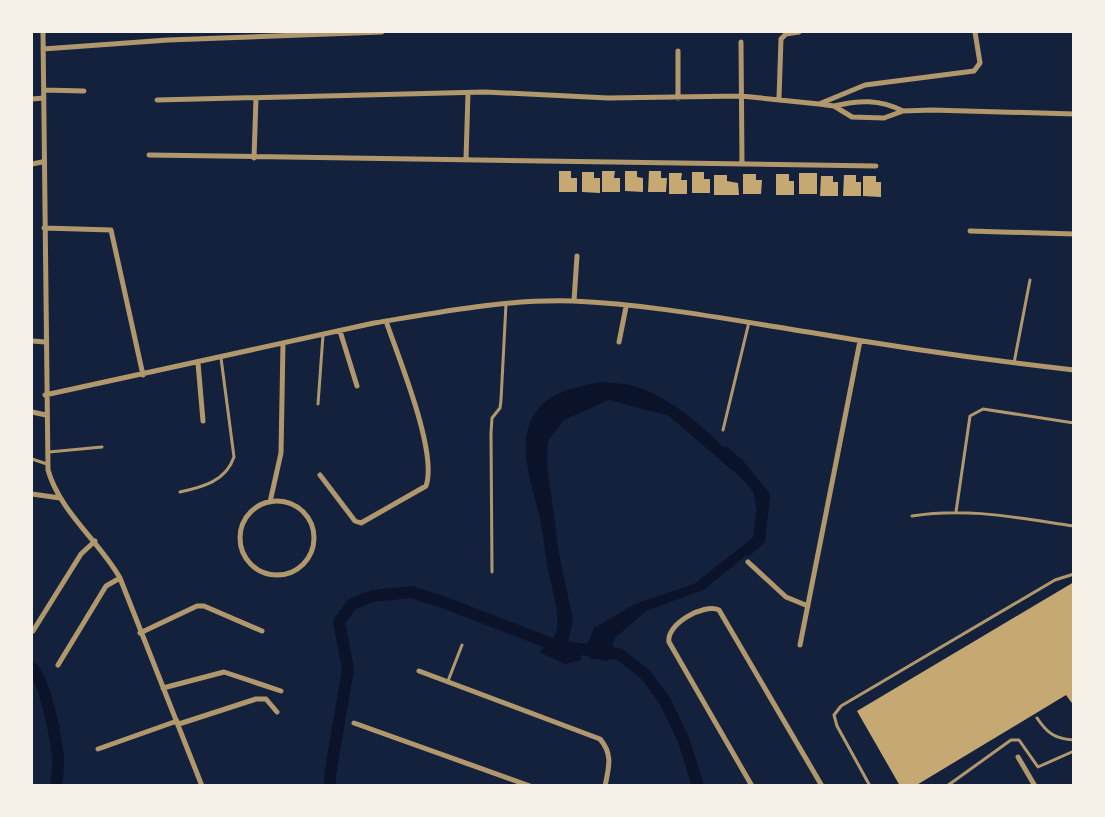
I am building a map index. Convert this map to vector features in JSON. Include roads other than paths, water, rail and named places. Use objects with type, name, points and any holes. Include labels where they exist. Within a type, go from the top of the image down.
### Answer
[{"type":"street","points":[[43,32],[42,162],[47,464],[52,485],[60,498],[95,541],[120,578],[201,786]]},
{"type":"street","points":[[43,49],[292,33],[382,32]]},
{"type":"street","points":[[779,98],[781,39],[786,34],[799,32]]},
{"type":"street","points":[[819,104],[865,85],[974,71],[980,63],[975,32]]},
{"type":"street","points":[[741,42],[742,164]]},
{"type":"street","points":[[678,51],[678,98]]},
{"type":"street","points":[[44,90],[84,91]]},
{"type":"street","points":[[466,159],[468,93]]},
{"type":"street","points":[[157,100],[468,93],[678,98],[741,96],[779,98],[834,106],[856,100],[886,103],[903,111]]},
{"type":"street","points":[[32,99],[44,98]]},
{"type":"street","points":[[254,158],[256,98]]},
{"type":"street","points":[[834,106],[852,117],[884,118],[903,111],[1074,114]]},
{"type":"street","points":[[149,155],[876,166]]},
{"type":"street","points":[[32,164],[42,162]]},
{"type":"street","points":[[44,228],[111,230],[143,375]]},
{"type":"street","points":[[970,231],[1074,234]]},
{"type":"street","points":[[574,301],[577,256]]},
{"type":"street","points":[[45,395],[386,321],[506,304],[574,301],[749,322],[860,341],[1074,370]]},
{"type":"street","points":[[619,342],[626,307]]},
{"type":"street","points":[[320,475],[355,520],[361,523],[426,486],[428,478],[424,436],[386,321]]},
{"type":"street","points":[[340,331],[357,386]]},
{"type":"street","points":[[32,341],[46,342]]},
{"type":"street","points":[[800,645],[860,341]]},
{"type":"street","points":[[270,502],[281,453],[283,343]]},
{"type":"street","points":[[198,363],[203,421]]},
{"type":"street","points":[[32,412],[46,415]]},
{"type":"street","points":[[32,494],[60,498]]},
{"type":"street","points":[[270,502],[291,504],[303,511],[311,523],[314,536],[312,549],[306,561],[295,570],[282,575],[268,574],[256,569],[246,559],[240,547],[240,533],[244,520],[253,510],[270,502]]},
{"type":"street","points":[[33,631],[81,554],[95,541]]},
{"type":"street","points":[[748,562],[786,597],[808,606]]},
{"type":"street","points":[[58,665],[106,586],[120,578]]},
{"type":"street","points":[[141,633],[197,606],[204,606],[262,631]]},
{"type":"street","points":[[753,786],[669,642],[668,634],[671,628],[705,608],[719,610],[822,786]]},
{"type":"street","points":[[419,671],[600,739],[606,746],[611,761],[605,786]]},
{"type":"street","points":[[164,688],[224,672],[281,691]]},
{"type":"street","points":[[98,749],[256,699],[266,699],[278,712]]},
{"type":"street","points":[[354,723],[530,786]]},
{"type":"street","points":[[1018,757],[1035,786]]},
{"type":"lane","points":[[1014,363],[1030,280]]},
{"type":"lane","points":[[492,572],[491,433],[492,418],[500,408],[501,400],[506,304]]},
{"type":"lane","points":[[723,430],[749,322]]},
{"type":"lane","points":[[318,404],[323,334]]},
{"type":"lane","points":[[180,492],[214,481],[231,466],[234,457],[221,358]]},
{"type":"lane","points":[[956,512],[970,416],[983,409],[1074,423]]},
{"type":"lane","points":[[47,452],[102,447]]},
{"type":"lane","points":[[32,459],[47,464]]},
{"type":"lane","points":[[912,516],[974,512],[1074,526]]},
{"type":"lane","points":[[870,786],[837,726],[834,715],[840,706],[1055,580],[1074,574]]},
{"type":"lane","points":[[448,682],[462,645]]},
{"type":"lane","points":[[1037,718],[1046,731],[1055,737],[1074,740]]},
{"type":"lane","points":[[947,786],[1011,740],[1019,740],[1038,767],[1074,751]]},
{"type":"water","points":[[601,382],[633,386],[674,405],[692,418],[725,449],[763,499],[759,540],[748,554],[705,589],[646,611],[615,638],[608,661],[589,658],[588,643],[594,628],[635,604],[694,584],[755,536],[757,513],[753,488],[669,416],[609,400],[564,420],[548,441],[547,465],[559,553],[573,620],[568,642],[581,645],[581,660],[565,664],[539,652],[553,638],[558,619],[540,519],[527,465],[526,437],[536,412],[549,399],[565,391]]},
{"type":"waterway","points":[[725,453],[739,465],[764,496],[759,540],[747,550]]},
{"type":"waterway","points":[[330,786],[348,669],[339,622],[352,604],[373,596],[411,592],[557,646],[619,654],[645,674],[665,701],[684,741],[698,786]]},
{"type":"waterway","points":[[32,668],[37,674],[45,696],[57,748],[56,786]]}]
